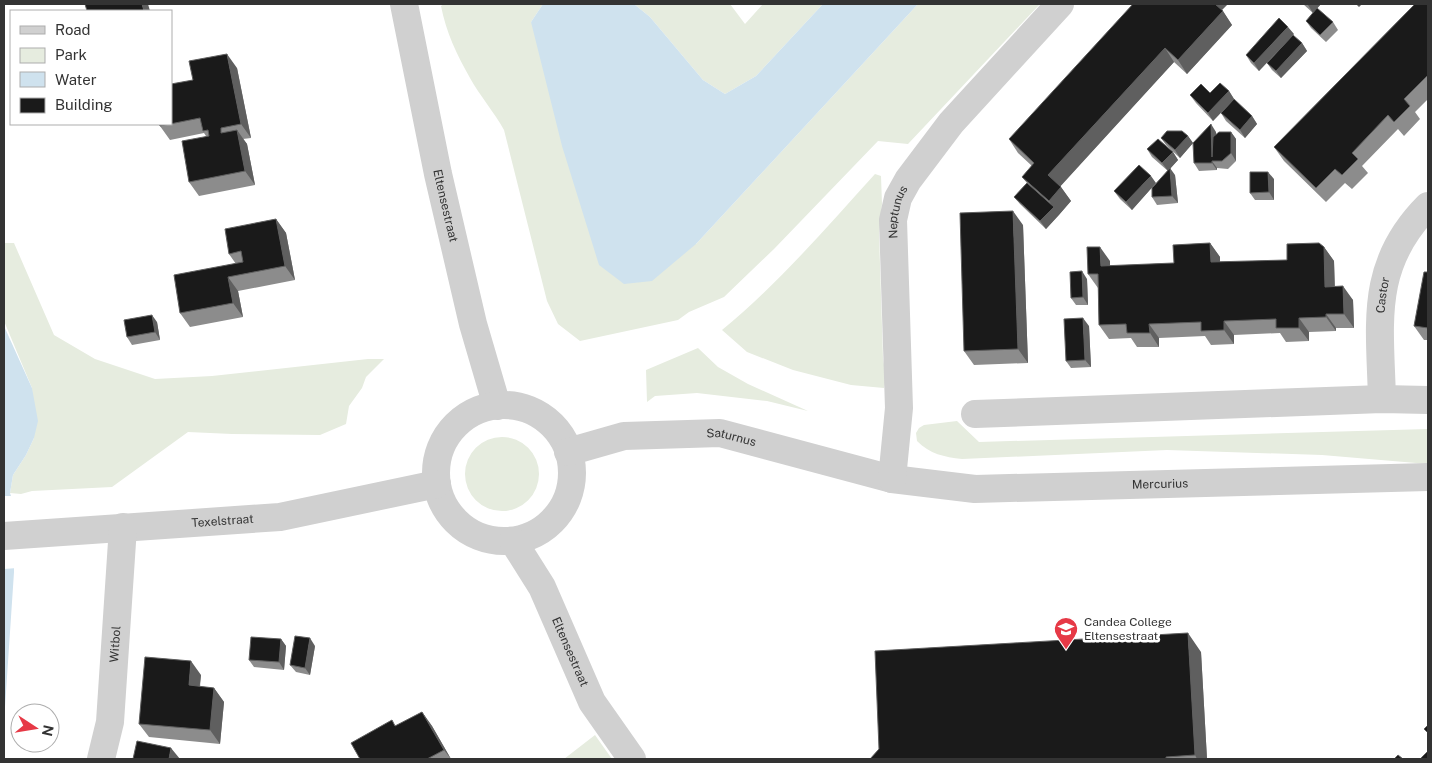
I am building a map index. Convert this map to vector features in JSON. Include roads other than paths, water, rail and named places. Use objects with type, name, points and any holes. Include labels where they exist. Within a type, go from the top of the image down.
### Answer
[{"type":"street","name":"Eltensestraat","points":[[404,4],[438,174],[472,324],[497,406]]},
{"type":"street","name":"Neptunus","points":[[892,479],[899,408],[893,220],[898,198],[908,180],[951,123],[1060,4]]},
{"type":"street","name":"Castor","points":[[1382,399],[1380,302],[1390,260],[1401,238],[1428,206]]},
{"type":"street","points":[[975,414],[1382,399],[1428,400]]},
{"type":"street","points":[[504,405],[525,408],[543,418],[558,433],[568,452],[572,466],[570,491],[562,509],[548,525],[527,537],[513,541],[494,540],[467,530],[453,518],[439,494],[437,463],[444,442],[457,424],[476,412],[504,405]]},
{"type":"street","name":"Saturnus","points":[[568,452],[624,436],[720,433],[892,479]]},
{"type":"street","name":"Mercurius","points":[[892,479],[975,489],[1428,477]]},
{"type":"street","name":"Texelstraat","points":[[4,536],[280,517],[437,484]]},
{"type":"street","name":"Witbol","points":[[101,759],[110,722],[123,527]]},
{"type":"street","name":"Eltensestraat","points":[[513,541],[542,587],[592,702],[632,759]]},
{"type":"water","points":[[543,4],[634,4],[650,17],[703,80],[725,94],[756,76],[823,4],[918,4],[696,244],[652,281],[624,284],[599,265],[562,146],[531,22]]},
{"type":"water","points":[[4,326],[32,388],[38,421],[34,438],[13,475],[10,493],[14,505],[14,572],[4,722]]},
{"type":"place","name":"Candea College Eltensestraat","points":[[1066,650]]}]
